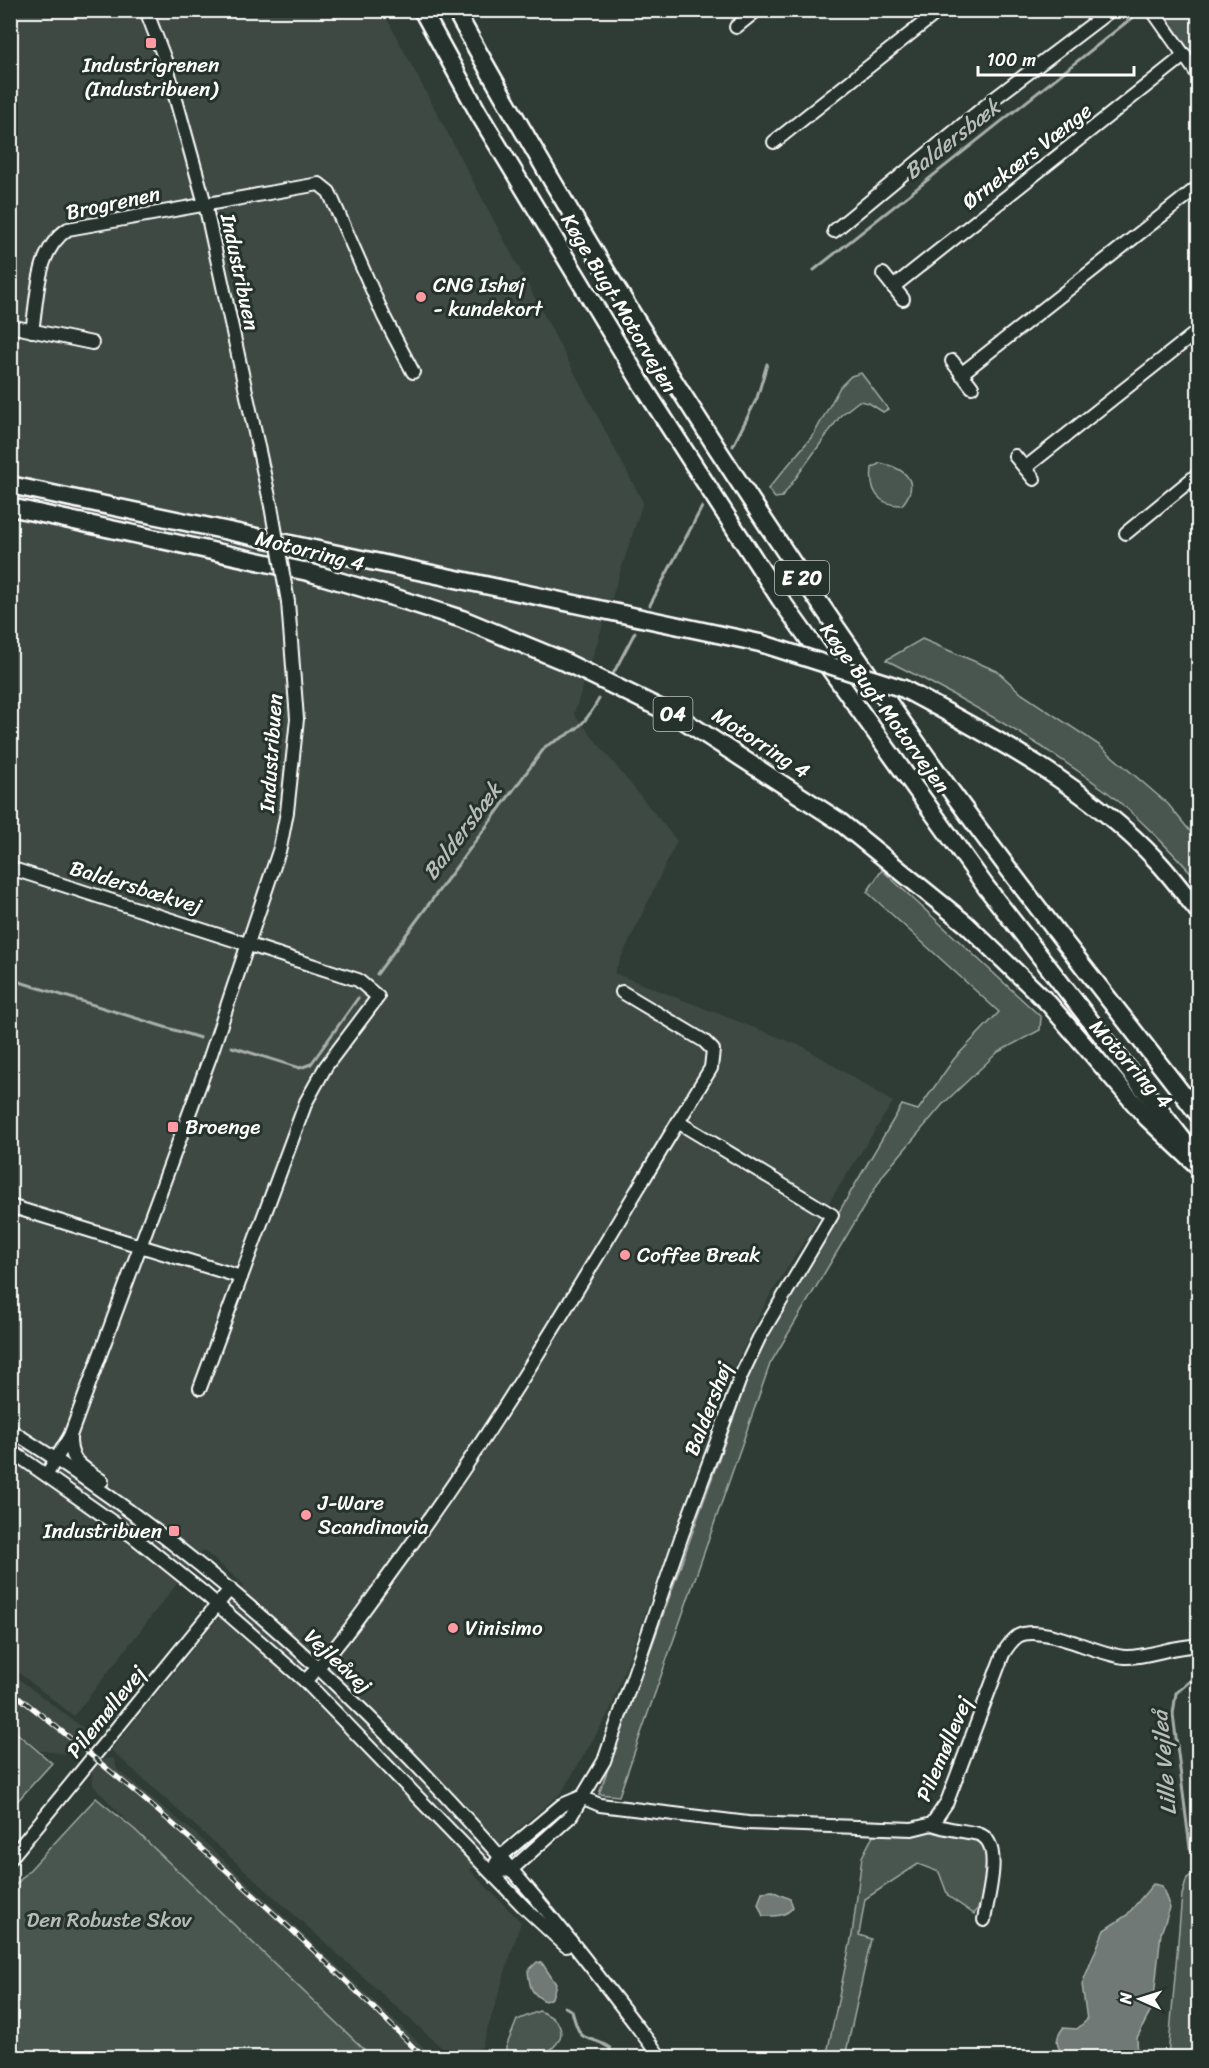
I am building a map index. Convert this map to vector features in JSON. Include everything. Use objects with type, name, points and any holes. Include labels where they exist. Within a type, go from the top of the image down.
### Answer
[{"type":"highway","name":"Køge Bugt Motorvejen","points":[[422,10],[479,114],[643,386],[780,599],[986,887],[1198,1161]]},
{"type":"highway","name":"Køge Bugt Motorvejen","points":[[455,10],[506,104],[649,338],[792,563],[920,748],[986,838],[1198,1114]]},
{"type":"highway","name":"Motorring 4","points":[[13,485],[760,643],[904,688],[1011,746],[1089,800],[1157,861],[1198,911]]},
{"type":"highway","name":"Motorring 4","points":[[10,507],[308,572],[396,598],[462,619],[561,660],[680,718],[839,821],[966,924],[1048,1004],[1147,1118],[1198,1166]]},
{"type":"street","name":"Industribuen","points":[[47,1474],[70,1436],[250,944],[280,848],[293,766],[297,719],[295,663],[288,602],[271,506],[205,204],[165,60],[146,10]]},
{"type":"street","points":[[736,27],[757,10]]},
{"type":"street","points":[[774,142],[940,10]]},
{"type":"street","points":[[834,231],[995,98],[1111,10]]},
{"type":"street","points":[[1152,10],[1198,75]]},
{"type":"street","name":"Ørnekærs Vænge","points":[[893,287],[1185,55]]},
{"type":"street","name":"Brogrenen","points":[[32,331],[45,253],[56,237],[68,229],[311,183],[324,187],[384,317],[413,372]]},
{"type":"street","points":[[961,374],[1198,187]]},
{"type":"street","points":[[883,274],[903,299]]},
{"type":"street","points":[[10,326],[92,343]]},
{"type":"street","points":[[1025,468],[1198,331]]},
{"type":"street","points":[[952,361],[972,387]]},
{"type":"street","points":[[1015,456],[1034,480]]},
{"type":"street","points":[[1126,533],[1198,474]]},
{"type":"street","name":"Baldersbækvej","points":[[10,868],[358,980],[378,997],[326,1066],[306,1102],[241,1277]]},
{"type":"street","points":[[305,1682],[319,1668],[437,1509],[517,1389],[711,1068],[713,1050],[704,1041],[622,992]]},
{"type":"street","name":"Baldershøj","points":[[511,1870],[571,1816],[604,1761],[682,1535],[741,1376],[759,1338],[832,1215],[678,1122]]},
{"type":"street","points":[[10,1206],[241,1277],[200,1388]]},
{"type":"street","name":"Vejleåvej","points":[[10,1430],[144,1520],[230,1589],[319,1668],[413,1761],[500,1857],[594,1971],[661,2058]]},
{"type":"street","points":[[70,1436],[69,1450],[74,1460],[129,1501],[144,1520]]},
{"type":"street","name":"Vejleåvej","points":[[10,1450],[134,1537],[305,1682],[525,1908],[594,1971]]},
{"type":"street","name":"Pilemøllevej","points":[[10,1858],[230,1589]]},
{"type":"street","name":"Pilemøllevej","points":[[581,1797],[600,1805],[748,1823],[912,1829],[932,1824],[947,1802],[1003,1654],[1010,1642],[1019,1635],[1045,1634],[1104,1654],[1128,1657],[1163,1649],[1198,1646]]},
{"type":"street","name":"Baldershøj","points":[[491,1872],[500,1857],[562,1805],[581,1797]]},
{"type":"street","points":[[932,1824],[948,1830],[980,1834],[988,1840],[994,1857],[984,1920]]},
{"type":"street","points":[[491,1872],[511,1870]]},
{"type":"shaded area","points":[[10,11],[383,11],[643,502],[574,714],[677,841],[614,973],[804,1047],[893,1102],[769,1297],[732,1372],[610,1711],[562,1792],[470,1870],[521,1922],[482,2047],[452,2057],[111,1750],[244,1585],[203,1550],[74,1716],[11,1667]]},
{"type":"shaded area","points":[[11,1673],[83,1728],[83,1743],[74,1755],[36,1750],[11,1728]]},
{"type":"shaded area","points":[[114,1758],[117,1769],[196,1834],[434,2057],[372,2057],[134,1829],[93,1785],[92,1770],[100,1760]]},
{"type":"shaded area","points":[[1153,1884],[1162,1886],[1170,1908],[1161,1933],[1153,2006],[1137,2038],[1138,2057],[1065,2057],[1058,2046],[1058,2036],[1063,2028],[1077,2029],[1087,2020],[1082,1984],[1104,1930],[1127,1915]]},
{"type":"shaded area","points":[[772,1891],[790,1899],[793,1907],[783,1914],[763,1916],[758,1904],[762,1892]]},
{"type":"shaded area","points":[[537,1962],[542,1963],[556,1984],[552,1998],[545,2001],[534,1992],[529,1981],[528,1971]]},
{"type":"green space","points":[[1162,11],[1198,11],[1198,63]]},
{"type":"green space","points":[[861,373],[888,409],[883,412],[869,403],[859,401],[841,415],[782,497],[775,498],[768,489],[814,434],[840,387],[851,376]]},
{"type":"green space","points":[[880,463],[903,472],[910,482],[908,497],[902,505],[894,505],[881,500],[874,490],[872,468]]},
{"type":"green space","points":[[922,639],[997,671],[1022,694],[1099,745],[1168,804],[1198,841],[1198,880],[1130,812],[1080,772],[999,721],[886,660]]},
{"type":"green space","points":[[882,870],[1041,1017],[1040,1030],[998,1052],[943,1104],[883,1175],[770,1364],[619,1796],[599,1794],[751,1369],[774,1322],[902,1105],[918,1110],[954,1059],[999,1012],[867,892]]},
{"type":"green space","points":[[11,1728],[52,1763],[12,1807],[10,1805]]},
{"type":"green space","name":"Den Robuste Skov","points":[[96,1798],[134,1829],[372,2057],[11,2057],[11,1890]]},
{"type":"green space","points":[[1198,1806],[1198,1871],[1196,1810]]},
{"type":"green space","points":[[938,1831],[978,1841],[988,1852],[982,1902],[974,1914],[948,1896],[939,1872],[918,1864],[865,1899],[859,1935],[871,1939],[845,2057],[826,2058],[852,1935],[862,1857],[874,1834]]},
{"type":"green space","points":[[1198,1871],[1198,2057],[1168,2057],[1182,1895],[1187,1878]]},
{"type":"green space","points":[[539,2011],[549,2016],[559,2026],[560,2039],[556,2045],[537,2057],[507,2057],[506,2047],[517,2020]]},
{"type":"waterway","name":"Baldersbæk","points":[[814,270],[1138,13]]},
{"type":"waterway","name":"Baldersbæk","points":[[733,446],[757,398],[767,364]]},
{"type":"waterway","name":"Baldersbæk","points":[[650,605],[702,507]]},
{"type":"waterway","name":"Baldersbæk","points":[[613,674],[635,632]]},
{"type":"waterway","name":"Baldersbæk","points":[[377,974],[546,746],[583,723],[599,699]]},
{"type":"waterway","name":"Baldersbæk","points":[[10,979],[200,1038]]},
{"type":"waterway","name":"Baldersbæk","points":[[232,1047],[300,1068],[311,1064],[358,998]]},
{"type":"waterway","name":"Lille Vejleå","points":[[1198,1674],[1176,1693],[1173,1714],[1190,1848],[1198,1856]]},
{"type":"waterway","points":[[565,2007],[572,2011],[575,2023],[582,2035],[610,2048],[611,2058]]},
{"type":"railway","points":[[10,1690],[118,1777],[223,1867],[325,1961],[424,2058]]},
{"type":"place","name":"Industrigrenen (Industribuen)","points":[[151,43]]},
{"type":"place","name":"CNG Ishøj - kundekort","points":[[421,297]]},
{"type":"place","name":"Broenge","points":[[173,1127]]},
{"type":"place","name":"Coffee Break","points":[[625,1255]]},
{"type":"place","name":"J-Ware Scandinavia","points":[[306,1515]]},
{"type":"place","name":"Industribuen","points":[[174,1531]]},
{"type":"place","name":"Vinisimo","points":[[453,1628]]}]
